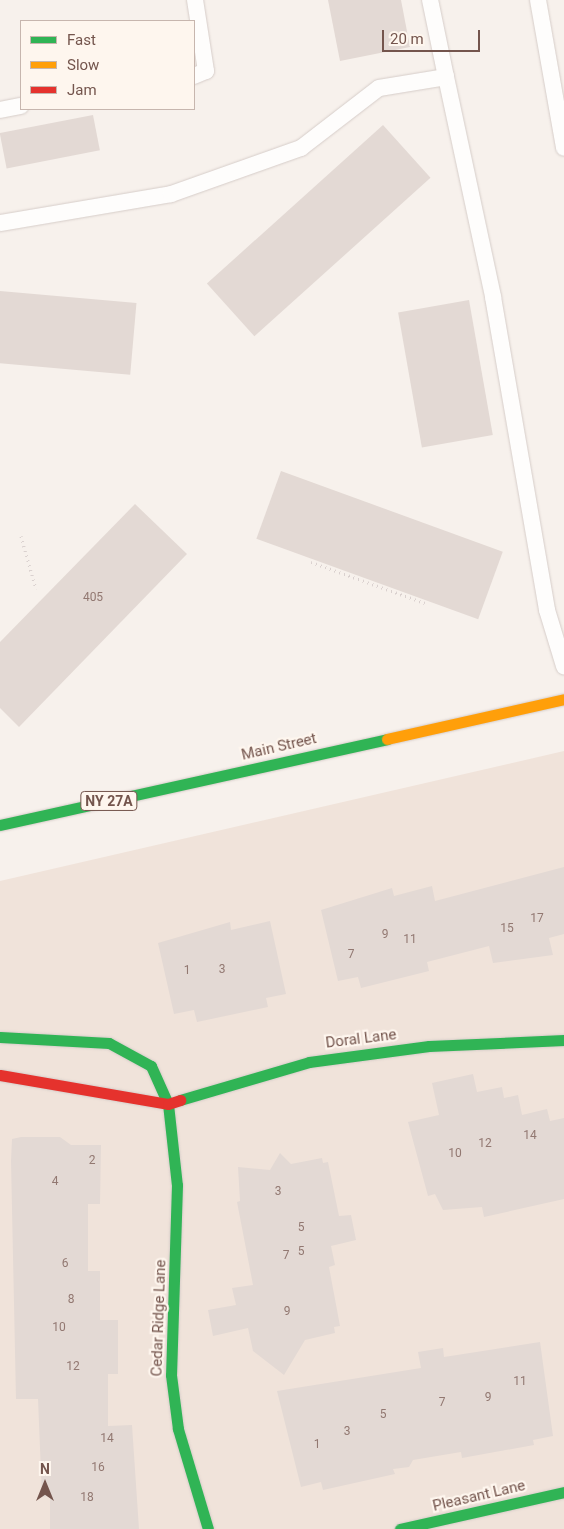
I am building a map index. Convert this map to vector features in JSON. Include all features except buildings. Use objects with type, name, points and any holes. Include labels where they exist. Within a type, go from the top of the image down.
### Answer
[{"type":"street","name":"Main Street","points":[[0,825],[564,699]]},
{"type":"street","points":[[0,1037],[109,1043],[151,1066],[168,1104]]},
{"type":"street","name":"Doral Lane","points":[[0,1075],[168,1104],[233,1082],[338,1057],[429,1046],[564,1040]]},
{"type":"street","name":"Cedar Ridge Lane","points":[[168,1104],[177,1205],[171,1375],[178,1428],[208,1529]]},
{"type":"street","name":"Pleasant Lane","points":[[400,1529],[564,1492]]},
{"type":"lane","points":[[195,0],[206,71],[195,76]]},
{"type":"lane","points":[[430,0],[493,297],[548,610],[564,666]]},
{"type":"lane","points":[[538,0],[564,148]]},
{"type":"lane","points":[[0,223],[172,194],[301,148],[379,88],[446,77]]},
{"type":"lane","points":[[0,110],[20,106]]},
{"type":"path","points":[[21,536],[36,589]]},
{"type":"path","points":[[311,562],[425,603]]},
{"type":"shaded area","points":[[564,751],[564,1529],[0,1529],[0,881]]},
{"type":"traffic: fast","points":[[0,825],[387,739]]},
{"type":"traffic: fast","points":[[0,1037],[109,1043],[151,1066],[168,1104],[177,1185],[171,1375],[178,1429],[208,1529]]},
{"type":"traffic: fast","points":[[180,1100],[309,1062],[429,1046],[564,1040]]},
{"type":"traffic: fast","points":[[400,1529],[564,1492]]},
{"type":"traffic: slow","points":[[387,739],[564,699]]},
{"type":"traffic: jam","points":[[0,1075],[168,1104],[180,1100]]}]
